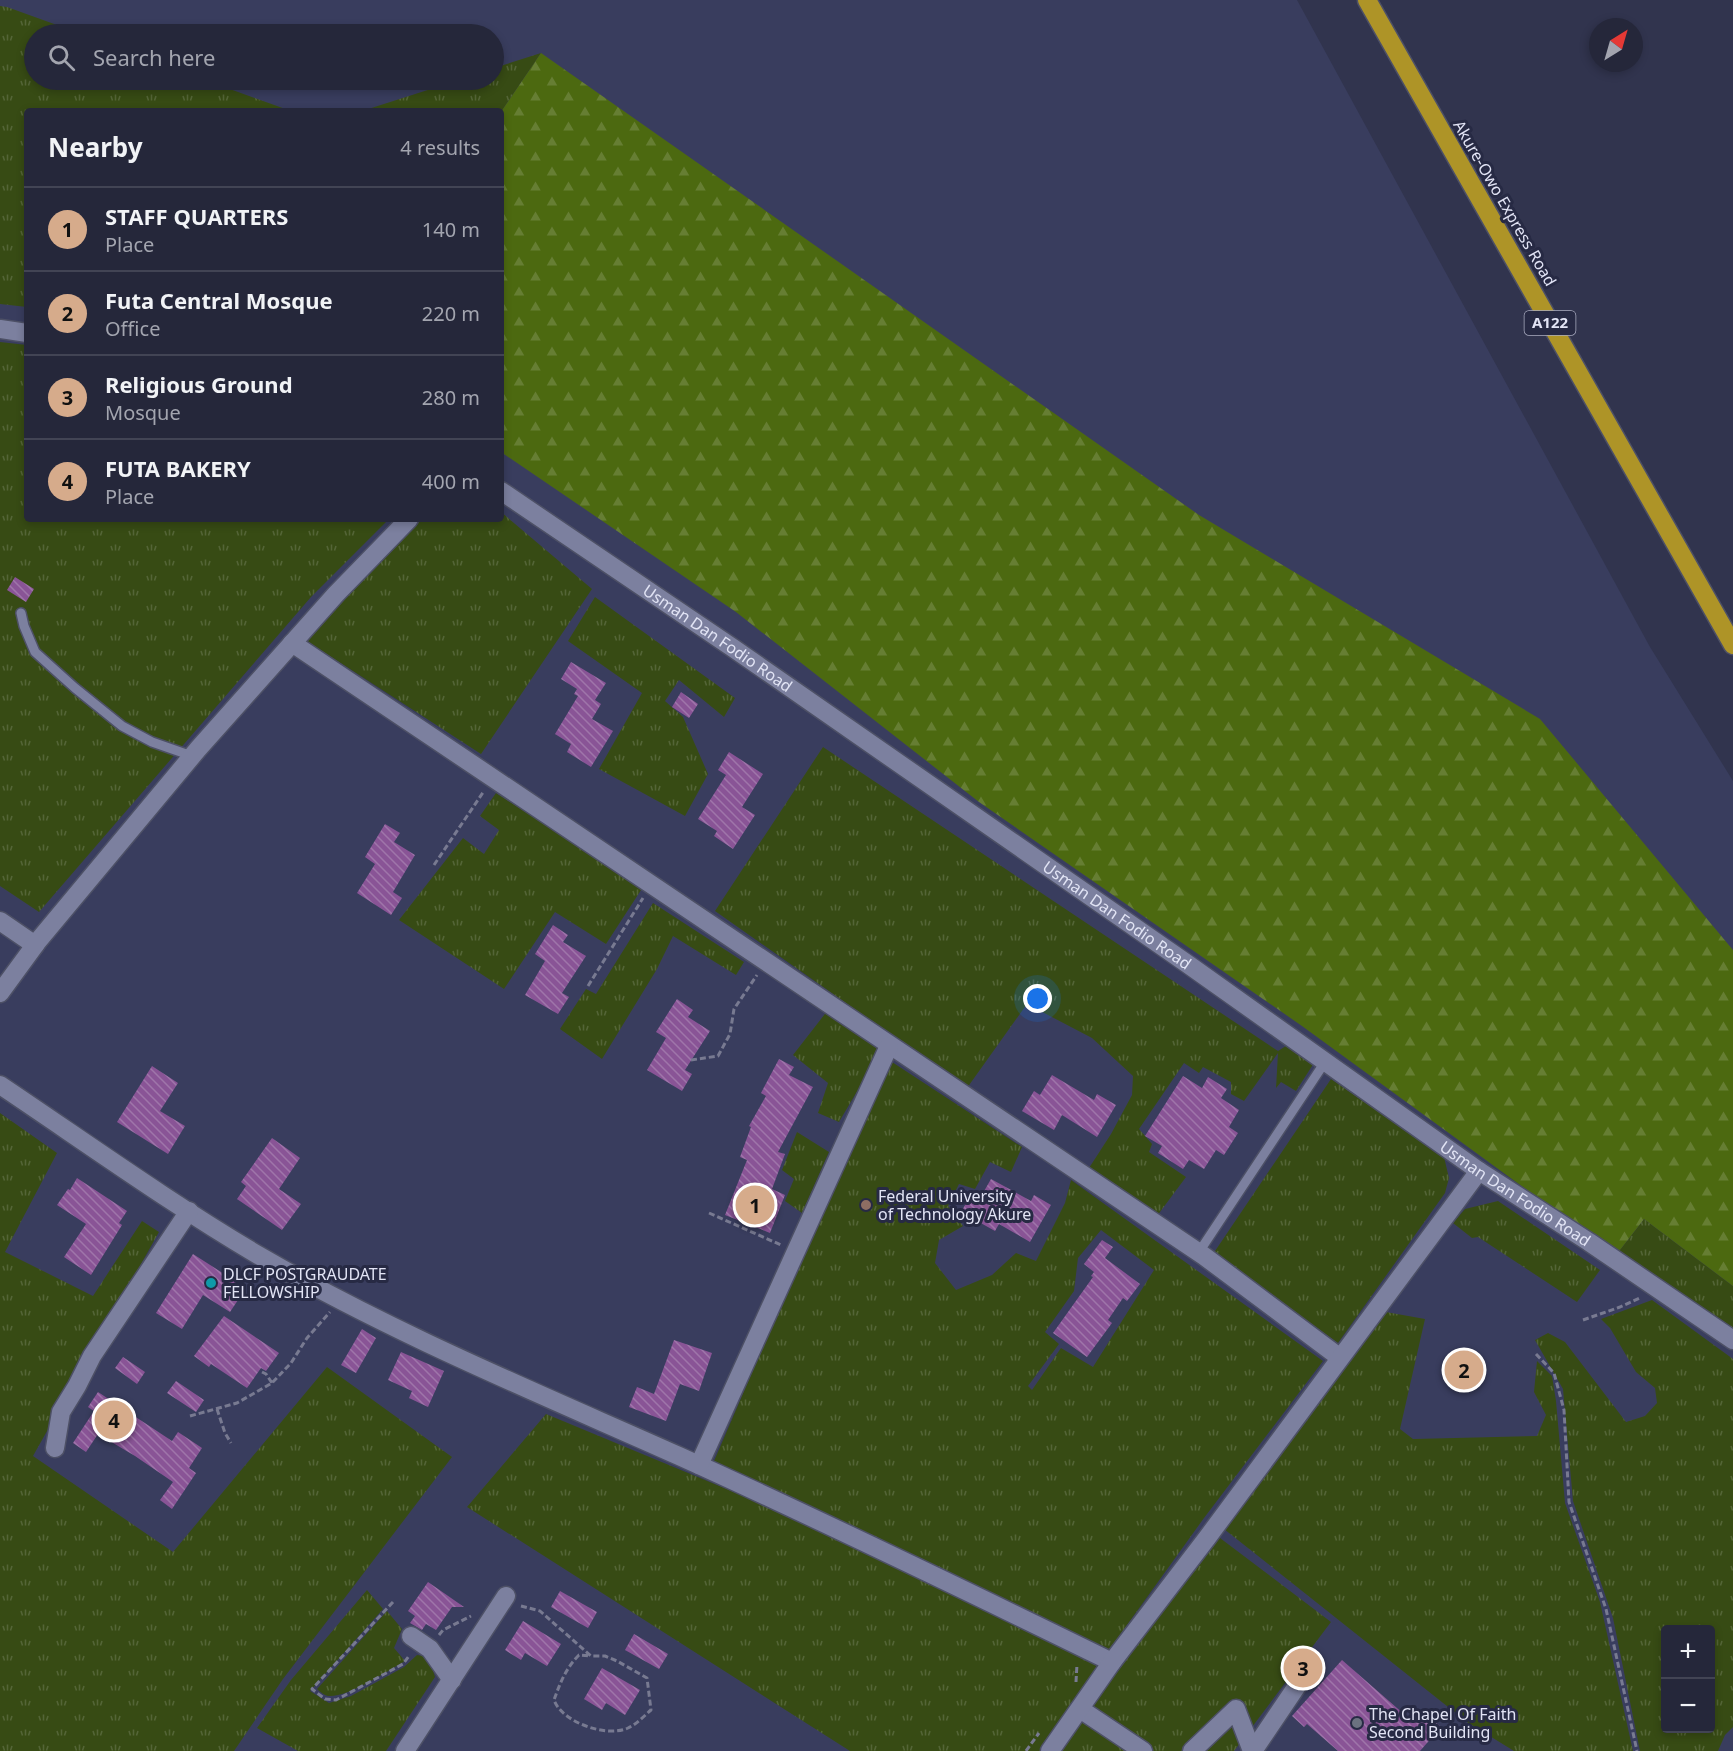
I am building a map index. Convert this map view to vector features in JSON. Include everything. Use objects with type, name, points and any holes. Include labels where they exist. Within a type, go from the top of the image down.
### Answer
[{"type":"highway","name":"Akure-Owo Express Road","points":[[1367,0],[1733,645]]},
{"type":"street","points":[[0,329],[24,333]]},
{"type":"street","name":"Usman Dan Fodio Road","points":[[504,493],[733,648],[1479,1171],[1733,1340]]},
{"type":"street","points":[[0,993],[35,945],[192,756],[336,594],[406,522]]},
{"type":"street","points":[[292,643],[1199,1252],[1339,1357]]},
{"type":"street","points":[[0,921],[35,945]]},
{"type":"street","points":[[699,1465],[889,1046]]},
{"type":"street","points":[[0,1085],[189,1212],[259,1256],[341,1299],[467,1360],[699,1465],[1112,1662]]},
{"type":"street","points":[[1050,1751],[1112,1662],[1207,1538],[1479,1171]]},
{"type":"street","points":[[55,1448],[60,1412],[77,1386],[92,1356],[189,1212]]},
{"type":"street","points":[[405,1751],[506,1596]]},
{"type":"street","points":[[411,1635],[430,1649],[452,1680]]},
{"type":"street","points":[[1253,1751],[1305,1674]]},
{"type":"street","points":[[1080,1709],[1143,1751]]},
{"type":"street","points":[[1192,1751],[1236,1709],[1253,1751]]},
{"type":"lane","points":[[21,613],[35,652],[75,688],[122,726],[152,741],[192,756]]},
{"type":"lane","points":[[1199,1252],[1325,1062]]},
{"type":"path","points":[[434,865],[493,777]]},
{"type":"path","points":[[588,986],[652,884]]},
{"type":"path","points":[[691,1060],[718,1056],[730,1034],[735,1009],[754,977],[769,964]]},
{"type":"path","points":[[709,1213],[796,1252]]},
{"type":"path","points":[[1583,1320],[1620,1307],[1658,1289]]},
{"type":"path","points":[[190,1416],[237,1403],[272,1383],[291,1363],[308,1338],[341,1299]]},
{"type":"path","points":[[1536,1354],[1554,1372],[1564,1410],[1569,1503],[1606,1609],[1638,1751]]},
{"type":"path","points":[[262,1372],[272,1383]]},
{"type":"path","points":[[217,1409],[231,1443]]},
{"type":"path","points":[[506,1596],[518,1605],[540,1611],[591,1656],[605,1656],[647,1678],[651,1710],[627,1729],[606,1730],[589,1727],[573,1720],[557,1708],[554,1700],[559,1684],[570,1665],[579,1655],[591,1656]]},
{"type":"path","points":[[393,1602],[312,1689],[325,1699],[336,1700],[404,1664],[412,1651],[430,1649],[443,1630],[477,1613]]},
{"type":"path","points":[[1072,1643],[1077,1661],[1076,1684]]},
{"type":"path","points":[[1026,1751],[1040,1732]]},
{"type":"shaded area","name":"Federal University of Technology Akure","points":[[0,0],[1297,0],[1650,647],[1733,781],[1733,1751],[0,1751]]},
{"type":"green space","points":[[0,6],[54,24],[24,24],[24,90],[233,90],[283,108],[24,108],[24,307],[0,304]]},
{"type":"green space","points":[[541,53],[504,108],[371,108],[428,90],[504,90],[504,65]]},
{"type":"green space","points":[[541,53],[1199,515],[1540,719],[1733,950],[1733,1286],[1644,1219],[1616,1255],[1302,1026],[979,802],[736,612],[504,454],[504,108]]},
{"type":"green space","points":[[0,342],[24,345],[24,522],[386,522],[311,597],[39,912],[0,886]]},
{"type":"green space","points":[[504,515],[592,589],[481,754],[299,636],[404,522],[504,522]]},
{"type":"green space","points":[[595,597],[735,698],[724,717],[679,680],[665,701],[683,717],[708,774],[685,816],[599,769],[642,693],[568,641]]},
{"type":"green space","points":[[823,747],[1278,1051],[1289,1044],[1314,1063],[1296,1091],[1281,1082],[1276,1088],[1278,1053],[1244,1101],[1231,1094],[1231,1082],[1203,1067],[1199,1073],[1184,1063],[1139,1129],[1152,1144],[1149,1152],[1186,1177],[1157,1216],[1089,1168],[1132,1095],[1133,1076],[1092,1038],[1027,1004],[967,1088],[715,911]]},
{"type":"green space","points":[[496,793],[643,887],[606,944],[555,912],[504,989],[399,920],[463,838],[484,854],[499,830],[480,816]]},
{"type":"green space","points":[[653,903],[744,962],[736,975],[673,936],[657,969],[602,1059],[560,1029],[586,989],[596,994]]},
{"type":"green space","points":[[828,1010],[882,1049],[839,1122],[818,1113],[828,1083],[793,1055]]},
{"type":"green space","points":[[892,1062],[1022,1147],[1011,1172],[990,1162],[975,1189],[959,1184],[948,1206],[963,1226],[939,1240],[935,1263],[956,1290],[992,1275],[1016,1253],[1036,1261],[1065,1203],[1071,1180],[1323,1361],[1204,1518],[1109,1650],[714,1461],[815,1226]],"holes":[[[1101,1230],[1154,1270],[1093,1367],[1061,1348],[1032,1390],[1028,1386],[1059,1344],[1045,1332],[1074,1291],[1078,1258]]]},
{"type":"green space","points":[[1331,1079],[1444,1157],[1449,1178],[1445,1193],[1338,1343],[1213,1254]]},
{"type":"green space","points":[[0,1113],[57,1153],[5,1252],[93,1296],[142,1221],[159,1232],[33,1456],[173,1552],[327,1367],[452,1457],[283,1679],[234,1751],[0,1751]]},
{"type":"green space","points":[[797,1132],[829,1152],[802,1213],[785,1201],[794,1179],[782,1170]]},
{"type":"green space","points":[[1498,1201],[1600,1270],[1577,1302],[1478,1237],[1472,1238],[1453,1223],[1465,1209]]},
{"type":"green space","points":[[1644,1219],[1733,1286],[1733,1337],[1616,1255]]},
{"type":"green space","points":[[1652,1300],[1733,1359],[1733,1727],[1725,1735],[1718,1751],[1640,1751],[1613,1618],[1573,1501],[1563,1389],[1535,1340],[1548,1333],[1565,1342],[1626,1422],[1645,1416],[1657,1403],[1655,1388],[1636,1372],[1610,1328],[1601,1319]]},
{"type":"green space","points":[[1386,1312],[1425,1319],[1400,1429],[1413,1439],[1537,1436],[1546,1415],[1534,1392],[1537,1361],[1552,1376],[1565,1503],[1600,1602],[1633,1751],[1514,1751],[1467,1722],[1224,1529]]},
{"type":"green space","points":[[546,1414],[898,1560],[1109,1661],[1047,1751],[850,1751],[467,1507]]},
{"type":"green space","points":[[1216,1535],[1331,1622],[1234,1751],[1057,1751]]},
{"type":"green space","points":[[367,1590],[383,1609],[310,1691],[329,1703],[351,1696],[404,1667],[417,1655],[429,1657],[435,1677],[386,1751],[298,1751],[257,1728],[291,1680]]},
{"type":"green space","points":[[387,1611],[402,1629],[394,1648],[405,1661],[346,1693],[328,1696],[319,1691],[317,1689]]},
{"type":"building","points":[[15,577],[34,589],[26,602],[7,590]]},
{"type":"building","points":[[571,662],[606,683],[595,700],[601,704],[592,719],[613,731],[591,767],[567,752],[571,744],[555,734],[578,696],[574,694],[577,689],[561,679]]},
{"type":"building","points":[[681,692],[698,704],[689,718],[672,707]]},
{"type":"building","points":[[729,752],[763,774],[742,807],[755,815],[733,849],[714,836],[717,831],[698,819],[726,775],[718,770]]},
{"type":"building","points":[[385,824],[400,833],[394,842],[415,855],[393,892],[402,898],[391,915],[357,893],[375,864],[365,857]]},
{"type":"building","points":[[553,925],[568,935],[563,942],[586,956],[562,993],[569,997],[558,1014],[525,995],[545,961],[535,954]]},
{"type":"building","points":[[677,999],[693,1010],[688,1017],[710,1031],[685,1070],[692,1074],[682,1091],[647,1070],[666,1038],[656,1032]]},
{"type":"building","points":[[779,1059],[794,1067],[789,1075],[813,1087],[778,1152],[785,1154],[772,1189],[785,1195],[770,1233],[725,1215],[747,1160],[740,1157],[751,1127],[749,1126],[766,1096],[761,1093]]},
{"type":"building","points":[[152,1066],[178,1083],[160,1111],[185,1126],[168,1154],[117,1122]]},
{"type":"building","points":[[1052,1075],[1094,1100],[1097,1094],[1116,1105],[1097,1137],[1062,1115],[1054,1130],[1022,1111],[1034,1091],[1040,1095]]},
{"type":"building","points":[[1183,1076],[1202,1088],[1208,1077],[1227,1089],[1221,1098],[1239,1110],[1229,1127],[1238,1133],[1224,1155],[1216,1150],[1204,1169],[1189,1160],[1183,1169],[1158,1153],[1162,1146],[1145,1136]]},
{"type":"building","points":[[272,1138],[300,1158],[279,1189],[301,1204],[282,1230],[237,1199],[246,1186],[241,1182]]},
{"type":"building","points":[[77,1178],[127,1211],[119,1223],[122,1225],[91,1275],[64,1257],[86,1224],[57,1205]]},
{"type":"building","points":[[991,1179],[1031,1201],[1034,1195],[1051,1205],[1030,1242],[999,1224],[995,1231],[961,1212],[971,1195],[979,1200]]},
{"type":"building","points":[[1102,1240],[1113,1247],[1105,1258],[1140,1284],[1127,1301],[1123,1298],[1108,1320],[1112,1323],[1087,1357],[1053,1333],[1093,1277],[1091,1276],[1094,1272],[1084,1264]]},
{"type":"building","name":"DLCF POSTGRAUDATE FELLOWSHIP","points":[[193,1254],[246,1288],[230,1312],[203,1295],[182,1329],[156,1313]]},
{"type":"building","points":[[224,1316],[279,1353],[266,1371],[261,1368],[247,1388],[211,1364],[209,1367],[194,1356]]},
{"type":"building","points":[[362,1329],[376,1338],[356,1373],[341,1365]]},
{"type":"building","points":[[674,1340],[712,1353],[699,1391],[680,1384],[666,1421],[629,1407],[637,1387],[654,1394]]},
{"type":"building","points":[[401,1352],[444,1371],[428,1407],[409,1398],[412,1391],[388,1380]]},
{"type":"building","points":[[123,1357],[145,1372],[137,1384],[115,1368]]},
{"type":"building","points":[[176,1381],[204,1400],[196,1412],[167,1393]]},
{"type":"building","points":[[98,1392],[172,1441],[178,1432],[202,1448],[189,1468],[196,1473],[172,1509],[160,1500],[173,1482],[135,1456],[98,1434],[86,1452],[73,1443],[94,1411],[88,1407]]},
{"type":"building","points":[[428,1582],[464,1607],[452,1607],[436,1630],[426,1624],[422,1630],[410,1623],[415,1616],[408,1611]]},
{"type":"building","points":[[560,1591],[597,1612],[588,1628],[551,1607]]},
{"type":"building","points":[[523,1621],[561,1644],[547,1666],[525,1653],[521,1660],[505,1650]]},
{"type":"building","points":[[634,1634],[668,1654],[659,1669],[625,1650]]},
{"type":"building","points":[[1342,1660],[1413,1722],[1422,1711],[1441,1727],[1420,1751],[1338,1751],[1307,1724],[1304,1727],[1292,1716]]},
{"type":"building","points":[[602,1668],[640,1690],[625,1715],[606,1703],[602,1710],[584,1699]]},
{"type":"place","name":"STAFF QUARTERS","points":[[755,1205]]},
{"type":"place","name":"Federal University of Technology Akure","points":[[866,1205]]},
{"type":"place","name":"DLCF POSTGRAUDATE FELLOWSHIP","points":[[211,1283]]},
{"type":"place","name":"Futa Central Mosque","points":[[1464,1370]]},
{"type":"place","name":"FUTA BAKERY","points":[[114,1420]]},
{"type":"place","name":"Religious Ground","points":[[1303,1668]]},
{"type":"place","name":"The Chapel Of Faith Second Building","points":[[1357,1723]]}]
